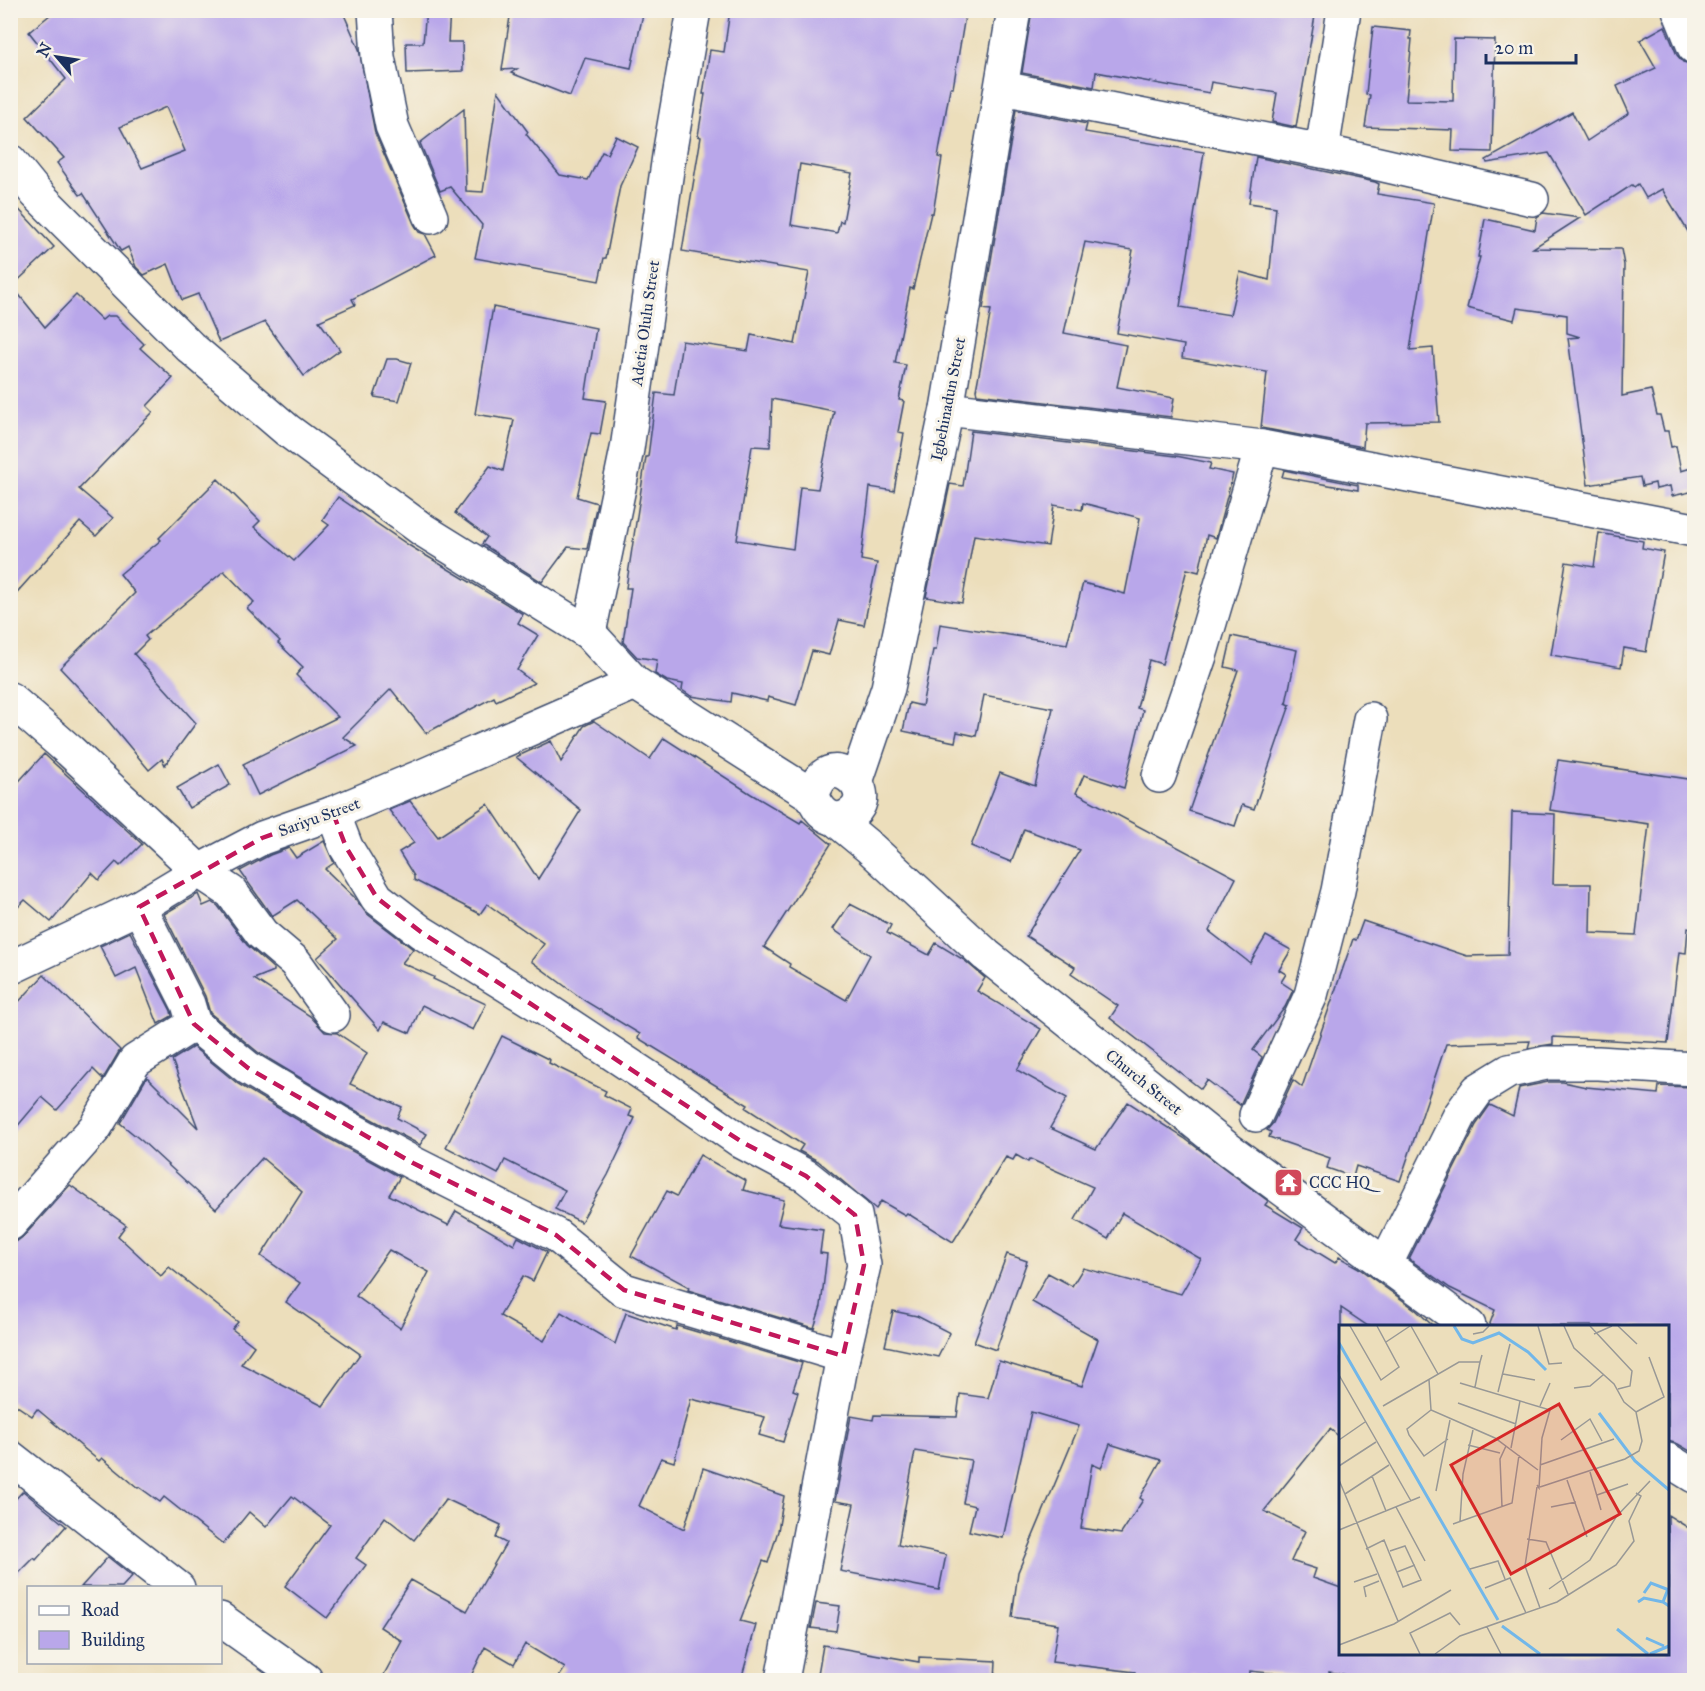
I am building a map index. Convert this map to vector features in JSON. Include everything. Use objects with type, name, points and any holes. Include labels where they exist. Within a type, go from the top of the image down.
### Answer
[{"type":"street","points":[[375,10],[378,57],[392,126],[431,217]]},
{"type":"street","name":"Adetia Olulu Street","points":[[589,633],[627,449],[670,149],[694,10]]},
{"type":"street","name":"Igbehinadun Street","points":[[824,807],[846,817],[855,810],[860,801],[860,791],[856,782],[888,688],[947,409],[1014,10]]},
{"type":"street","points":[[1322,151],[1344,10]]},
{"type":"street","points":[[1679,10],[1695,47]]},
{"type":"street","points":[[1002,88],[1322,151],[1532,199]]},
{"type":"street","name":"Church Street","points":[[10,161],[36,193],[190,346],[287,430],[423,530],[589,633],[635,683],[824,807],[986,955],[1228,1149],[1468,1325]]},
{"type":"street","points":[[947,409],[1262,447],[1695,530]]},
{"type":"street","points":[[1159,776],[1200,656],[1262,447]]},
{"type":"street","name":"Sariyu Street","points":[[10,968],[139,907],[261,838],[333,813],[635,683]]},
{"type":"street","points":[[10,699],[70,751],[199,871],[231,892],[262,934],[295,962],[333,1015]]},
{"type":"street","points":[[1256,1115],[1311,995],[1338,891],[1370,719]]},
{"type":"street","points":[[333,813],[346,847],[377,898],[421,932],[542,1007],[742,1142],[806,1176],[855,1215],[864,1265],[843,1356],[782,1680]]},
{"type":"street","points":[[139,907],[188,1004],[194,1024],[248,1068],[338,1122],[413,1163],[556,1235],[624,1290],[843,1356]]},
{"type":"street","points":[[10,1224],[95,1128],[135,1061],[194,1024]]},
{"type":"street","points":[[1385,1265],[1460,1115],[1478,1089],[1509,1071],[1546,1063],[1598,1063],[1695,1069]]},
{"type":"street","points":[[10,1457],[177,1586]]},
{"type":"street","points":[[1669,1461],[1695,1476]]},
{"type":"street","points":[[222,1620],[306,1680]]},
{"type":"highlighted area","points":[[333,813],[346,847],[377,898],[421,932],[742,1142],[806,1176],[855,1215],[864,1265],[843,1356],[624,1290],[556,1235],[413,1163],[248,1068],[194,1024],[139,907],[262,838]]},
{"type":"building","points":[[56,10],[342,10],[359,49],[375,133],[414,224],[419,232],[425,234],[436,255],[352,299],[355,305],[319,321],[340,350],[304,376],[265,322],[219,342],[198,294],[182,300],[168,264],[144,275],[136,267],[128,247],[120,250],[83,193],[80,195],[57,163],[64,158],[27,117],[66,79],[29,32]],"holes":[[[166,107],[185,151],[142,168],[120,127]]]},
{"type":"building","points":[[426,10],[450,10],[448,42],[462,42],[463,71],[407,73],[406,43],[423,43]]},
{"type":"building","points":[[511,10],[644,10],[631,68],[585,58],[570,96],[511,73],[517,69],[502,70]]},
{"type":"building","points":[[730,10],[966,10],[953,88],[950,88],[938,157],[942,158],[933,213],[931,213],[913,289],[910,288],[895,363],[906,365],[899,400],[904,401],[898,432],[904,433],[894,491],[870,487],[861,560],[877,563],[864,625],[839,620],[829,655],[812,651],[796,705],[768,697],[767,701],[732,693],[731,702],[691,696],[682,690],[683,684],[667,681],[655,674],[657,660],[637,657],[623,642],[631,588],[626,588],[646,457],[648,457],[656,393],[674,395],[682,341],[748,351],[751,335],[795,344],[809,272],[682,251],[701,137],[698,136],[710,50],[724,52]],"holes":[[[800,164],[852,173],[843,222],[840,221],[837,233],[791,225]],[[772,399],[834,411],[818,489],[800,487],[793,549],[737,540],[752,446],[770,447]]]},
{"type":"building","points":[[1032,10],[1316,10],[1296,127],[1272,122],[1277,93],[1211,82],[1209,93],[1096,72],[1094,87],[1022,73]]},
{"type":"building","points":[[1665,26],[1677,55],[1683,62],[1695,65],[1695,243],[1662,189],[1646,198],[1638,184],[1634,187],[1632,185],[1586,215],[1549,153],[1487,163],[1486,160],[1572,112],[1587,141],[1629,113],[1617,86],[1656,68],[1640,40]]},
{"type":"building","points":[[1373,27],[1411,31],[1406,100],[1453,101],[1454,39],[1495,40],[1492,152],[1452,151],[1453,130],[1365,127],[1370,95],[1366,94]]},
{"type":"building","points":[[498,91],[528,132],[526,134],[560,175],[588,180],[602,152],[607,154],[616,136],[638,147],[620,186],[606,258],[604,258],[599,281],[475,258],[482,225],[450,187],[440,191],[420,143],[464,109],[466,191],[483,192]]},
{"type":"building","points":[[1016,110],[1087,124],[1085,132],[1204,152],[1180,307],[1230,315],[1240,272],[1269,280],[1276,207],[1249,203],[1256,157],[1375,182],[1379,184],[1377,194],[1434,203],[1410,350],[1433,348],[1439,422],[1365,423],[1363,447],[1261,428],[1267,372],[1182,358],[1184,345],[1117,333],[1133,250],[1085,242],[1064,333],[1126,345],[1117,387],[1174,398],[1171,417],[977,394],[991,310],[983,309]]},
{"type":"building","points":[[10,200],[54,247],[12,286],[45,327],[76,295],[102,320],[107,316],[116,316],[144,344],[140,348],[173,378],[147,406],[153,412],[79,489],[113,518],[96,536],[80,522],[10,600]]},
{"type":"building","points":[[1543,213],[1580,218],[1533,248],[1621,249],[1624,265],[1622,396],[1651,390],[1657,415],[1660,415],[1664,431],[1668,431],[1671,447],[1676,446],[1681,471],[1691,468],[1695,491],[1672,496],[1670,486],[1656,489],[1655,483],[1642,486],[1640,477],[1588,485],[1568,338],[1580,337],[1567,333],[1567,315],[1517,308],[1514,320],[1467,308],[1480,257],[1478,257],[1485,219],[1535,230],[1537,217]]},
{"type":"building","points":[[493,307],[596,328],[585,398],[606,401],[600,434],[591,433],[577,497],[597,503],[587,549],[568,547],[542,582],[482,544],[487,537],[455,513],[490,466],[503,471],[514,420],[475,414]]},
{"type":"building","points":[[387,359],[411,363],[399,401],[374,397]]},
{"type":"building","points":[[971,431],[1176,456],[1211,463],[1209,469],[1233,474],[1216,538],[1207,535],[1199,572],[1187,569],[1162,664],[1149,660],[1137,708],[1143,710],[1124,788],[1084,775],[1076,793],[1236,878],[1209,931],[1250,963],[1266,936],[1291,950],[1279,970],[1286,974],[1281,982],[1293,990],[1285,1007],[1253,1050],[1262,1057],[1240,1105],[1207,1080],[1201,1089],[1110,1018],[1118,1006],[1071,974],[1075,967],[1026,936],[1080,850],[1024,829],[1011,862],[971,846],[1000,773],[1035,786],[1053,708],[984,695],[976,736],[957,732],[955,742],[903,731],[909,703],[922,706],[940,624],[1067,644],[1083,583],[1125,594],[1140,518],[1083,503],[1082,510],[1054,505],[1048,546],[974,535],[962,603],[926,597],[950,484],[963,486]]},
{"type":"building","points":[[1284,470],[1358,485],[1358,490],[1282,477]]},
{"type":"building","points":[[218,479],[260,521],[254,527],[294,561],[329,525],[322,520],[338,497],[410,546],[523,614],[518,623],[538,635],[517,670],[534,683],[496,701],[494,697],[426,733],[391,689],[343,737],[357,746],[258,795],[243,764],[338,717],[296,675],[303,667],[247,608],[254,602],[224,571],[145,636],[148,640],[134,654],[196,723],[165,765],[162,759],[149,770],[95,705],[60,668],[135,593],[120,574],[161,540],[159,538]]},
{"type":"building","points":[[1599,533],[1643,541],[1642,548],[1664,552],[1646,652],[1624,648],[1621,667],[1551,655],[1566,562],[1594,567]]},
{"type":"building","points":[[1232,636],[1297,650],[1286,703],[1290,705],[1254,809],[1242,805],[1235,826],[1189,811],[1238,670],[1225,667]]},
{"type":"building","points":[[594,721],[650,759],[664,738],[751,794],[800,823],[802,820],[831,844],[764,947],[790,964],[789,967],[846,1000],[870,955],[833,929],[850,904],[891,925],[887,933],[929,955],[936,943],[964,960],[985,978],[977,991],[1041,1029],[1017,1070],[1067,1098],[1050,1128],[1096,1149],[1128,1102],[1184,1138],[1268,1201],[1265,1205],[1303,1228],[1296,1239],[1335,1263],[1339,1257],[1357,1267],[1416,1310],[1432,1325],[1366,1325],[1341,1308],[1339,1436],[1330,1429],[1264,1511],[1305,1531],[1291,1561],[1316,1569],[1313,1578],[1339,1587],[1339,1655],[1669,1655],[1669,1516],[1695,1532],[1695,1680],[1376,1680],[1329,1672],[1329,1679],[1250,1671],[1249,1680],[1192,1675],[1191,1680],[1134,1680],[1135,1672],[1052,1662],[1058,1624],[1012,1617],[1018,1572],[1079,1426],[1031,1412],[1003,1538],[969,1531],[975,1506],[963,1503],[971,1460],[915,1451],[898,1545],[946,1555],[939,1590],[840,1571],[854,1504],[835,1501],[851,1416],[873,1420],[874,1415],[957,1417],[960,1394],[988,1398],[999,1361],[1082,1386],[1098,1339],[1032,1302],[1048,1273],[1072,1286],[1083,1268],[1181,1294],[1201,1259],[1122,1213],[1108,1239],[1075,1220],[1093,1187],[1030,1159],[1028,1162],[1016,1155],[1013,1160],[1006,1157],[953,1242],[907,1213],[905,1215],[881,1201],[876,1209],[818,1161],[799,1151],[803,1145],[746,1108],[748,1105],[638,1038],[640,1034],[585,1001],[531,961],[544,944],[487,904],[480,914],[414,880],[414,876],[399,852],[414,843],[389,810],[410,801],[438,837],[488,804],[538,879],[581,810],[516,757],[551,741],[561,762],[584,726]],"holes":[[[1110,1444],[1161,1460],[1140,1498],[1143,1500],[1121,1534],[1081,1528],[1092,1464],[1101,1468]]]},
{"type":"building","points":[[44,754],[142,844],[120,866],[116,862],[99,880],[92,873],[51,922],[25,900],[10,915],[10,791]]},
{"type":"building","points":[[1558,760],[1695,780],[1695,929],[1688,928],[1686,953],[1679,952],[1668,1043],[1553,1037],[1553,1044],[1528,1048],[1530,1041],[1446,1044],[1400,1181],[1356,1166],[1353,1177],[1327,1168],[1330,1158],[1269,1137],[1271,1132],[1267,1130],[1273,1123],[1293,1080],[1302,1087],[1353,939],[1356,940],[1363,921],[1467,956],[1508,955],[1512,812],[1555,814],[1553,884],[1591,884],[1590,933],[1636,935],[1649,824],[1550,810]]},
{"type":"building","points":[[219,764],[230,785],[189,808],[177,788]]},
{"type":"building","points":[[324,841],[334,863],[325,869],[354,897],[366,913],[413,949],[402,963],[486,1004],[473,1030],[422,1005],[410,1033],[384,1022],[380,1030],[317,958],[338,939],[297,900],[272,916],[240,871],[289,848],[296,858]]},
{"type":"building","points":[[198,894],[203,906],[212,902],[218,906],[247,945],[274,969],[254,979],[310,1016],[325,1032],[337,1033],[367,1053],[350,1084],[402,1107],[397,1118],[427,1134],[420,1145],[347,1106],[259,1053],[210,1013],[205,996],[164,914]]},
{"type":"building","points":[[130,932],[171,1011],[172,1016],[158,1024],[136,968],[116,978],[100,946]]},
{"type":"building","points":[[44,975],[120,1050],[103,1079],[93,1069],[57,1110],[42,1097],[10,1135],[11,1010]]},
{"type":"building","points":[[502,1036],[550,1060],[549,1063],[606,1091],[604,1095],[632,1109],[629,1116],[635,1118],[608,1175],[581,1222],[555,1209],[565,1190],[505,1160],[498,1174],[446,1147]]},
{"type":"building","points":[[193,1047],[238,1084],[328,1138],[400,1177],[389,1195],[448,1225],[456,1211],[514,1245],[518,1237],[547,1252],[533,1281],[523,1276],[500,1316],[544,1341],[561,1312],[615,1344],[626,1313],[676,1330],[677,1326],[802,1363],[793,1390],[798,1392],[783,1442],[759,1435],[765,1417],[691,1399],[674,1462],[661,1458],[639,1506],[684,1529],[703,1468],[784,1496],[778,1531],[768,1563],[763,1561],[740,1621],[756,1625],[741,1680],[557,1680],[565,1668],[525,1644],[514,1664],[485,1647],[469,1680],[381,1680],[402,1641],[380,1627],[411,1580],[467,1611],[506,1543],[496,1538],[501,1525],[446,1499],[414,1540],[385,1517],[356,1558],[366,1565],[327,1618],[285,1586],[330,1525],[292,1496],[266,1527],[249,1512],[223,1544],[164,1497],[160,1502],[138,1488],[102,1458],[99,1461],[37,1409],[32,1416],[10,1401],[10,1242],[16,1242],[24,1236],[70,1185],[126,1225],[118,1236],[161,1276],[169,1267],[238,1322],[232,1329],[254,1346],[241,1364],[323,1406],[360,1354],[286,1302],[300,1283],[261,1256],[302,1192],[262,1158],[216,1209],[120,1123],[147,1077],[198,1128],[172,1060]],"holes":[[[389,1250],[429,1272],[400,1328],[356,1296]]]},
{"type":"building","points":[[1548,1082],[1563,1082],[1586,1087],[1658,1094],[1659,1086],[1695,1087],[1695,1454],[1669,1441],[1669,1325],[1489,1325],[1495,1310],[1450,1288],[1409,1259],[1476,1125],[1490,1105],[1513,1116],[1519,1088]]},
{"type":"building","points":[[700,1155],[746,1181],[743,1190],[784,1200],[778,1224],[823,1230],[820,1253],[827,1254],[821,1306],[814,1328],[688,1290],[689,1287],[631,1256],[667,1191],[677,1196]]},
{"type":"building","points":[[1007,1254],[1027,1261],[996,1350],[974,1342]]},
{"type":"building","points":[[893,1311],[917,1316],[950,1333],[938,1357],[885,1346]]},
{"type":"building","points":[[23,1491],[66,1526],[36,1560],[34,1558],[10,1582],[10,1505]]},
{"type":"building","points":[[108,1557],[132,1576],[123,1586],[82,1586]]},
{"type":"building","points":[[816,1603],[840,1606],[836,1631],[811,1628]]},
{"type":"building","points":[[823,1645],[919,1662],[919,1657],[996,1661],[995,1680],[817,1680]]},
{"type":"place","name":"CCC HQ","points":[[1288,1182]]}]
